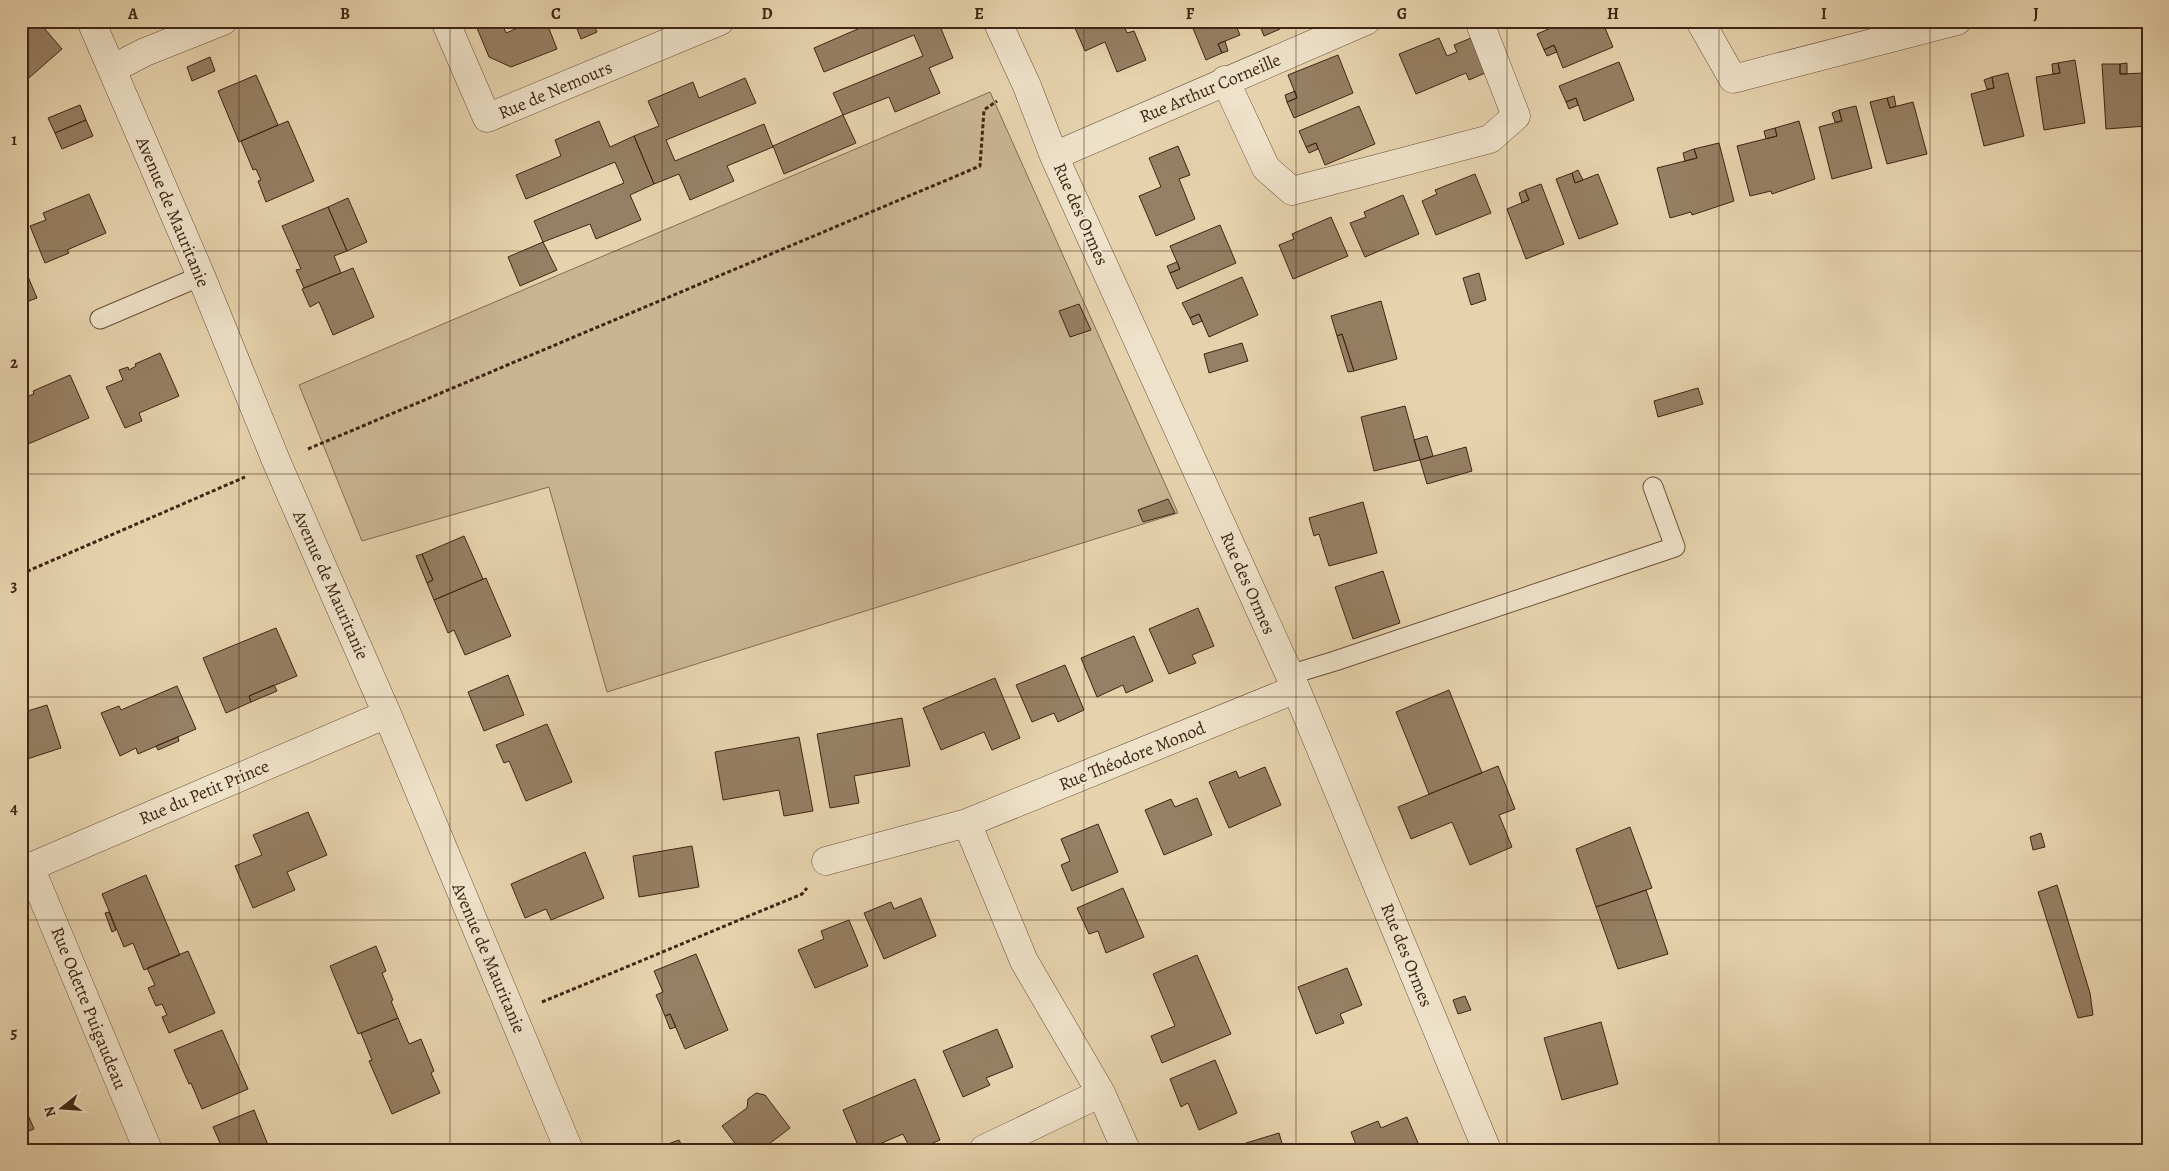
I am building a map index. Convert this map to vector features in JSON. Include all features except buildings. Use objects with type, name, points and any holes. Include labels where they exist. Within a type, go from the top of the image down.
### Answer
[{"type":"street","name":"Avenue de Mauritanie","points":[[91,21],[202,276],[276,463],[387,714],[568,1150]]},
{"type":"street","points":[[112,69],[145,52],[223,21]]},
{"type":"street","name":"Rue de Nemours","points":[[446,21],[487,118],[720,21]]},
{"type":"street","name":"Rue des Ormes","points":[[997,21],[1027,86],[1054,156],[1293,682],[1487,1150]]},
{"type":"street","name":"Rue Arthur Corneille","points":[[1054,156],[1225,80],[1366,21]]},
{"type":"street","points":[[1225,80],[1266,168],[1292,191],[1490,139],[1516,116],[1479,21]]},
{"type":"street","points":[[1700,21],[1732,79],[1957,21]]},
{"type":"street","name":"Rue Théodore Monod","points":[[826,861],[967,823],[1293,682]]},
{"type":"street","name":"Rue du Petit Prince","points":[[26,869],[387,714]]},
{"type":"street","points":[[967,823],[1024,961],[1100,1093],[1126,1150]]},
{"type":"street","name":"Rue Odette Puigaudeau","points":[[26,869],[148,1150]]},
{"type":"street","points":[[984,1149],[1100,1093]]},
{"type":"lane","points":[[100,319],[202,276]]},
{"type":"lane","points":[[1293,682],[1345,658],[1675,547],[1652,487]]},
{"type":"path","points":[[21,574],[276,463],[980,166],[984,110],[1003,96],[1027,86]]},
{"type":"path","points":[[512,1014],[802,894],[826,861]]},
{"type":"shaded area","points":[[990,92],[1178,513],[607,692],[549,487],[362,541],[299,385]]}]
